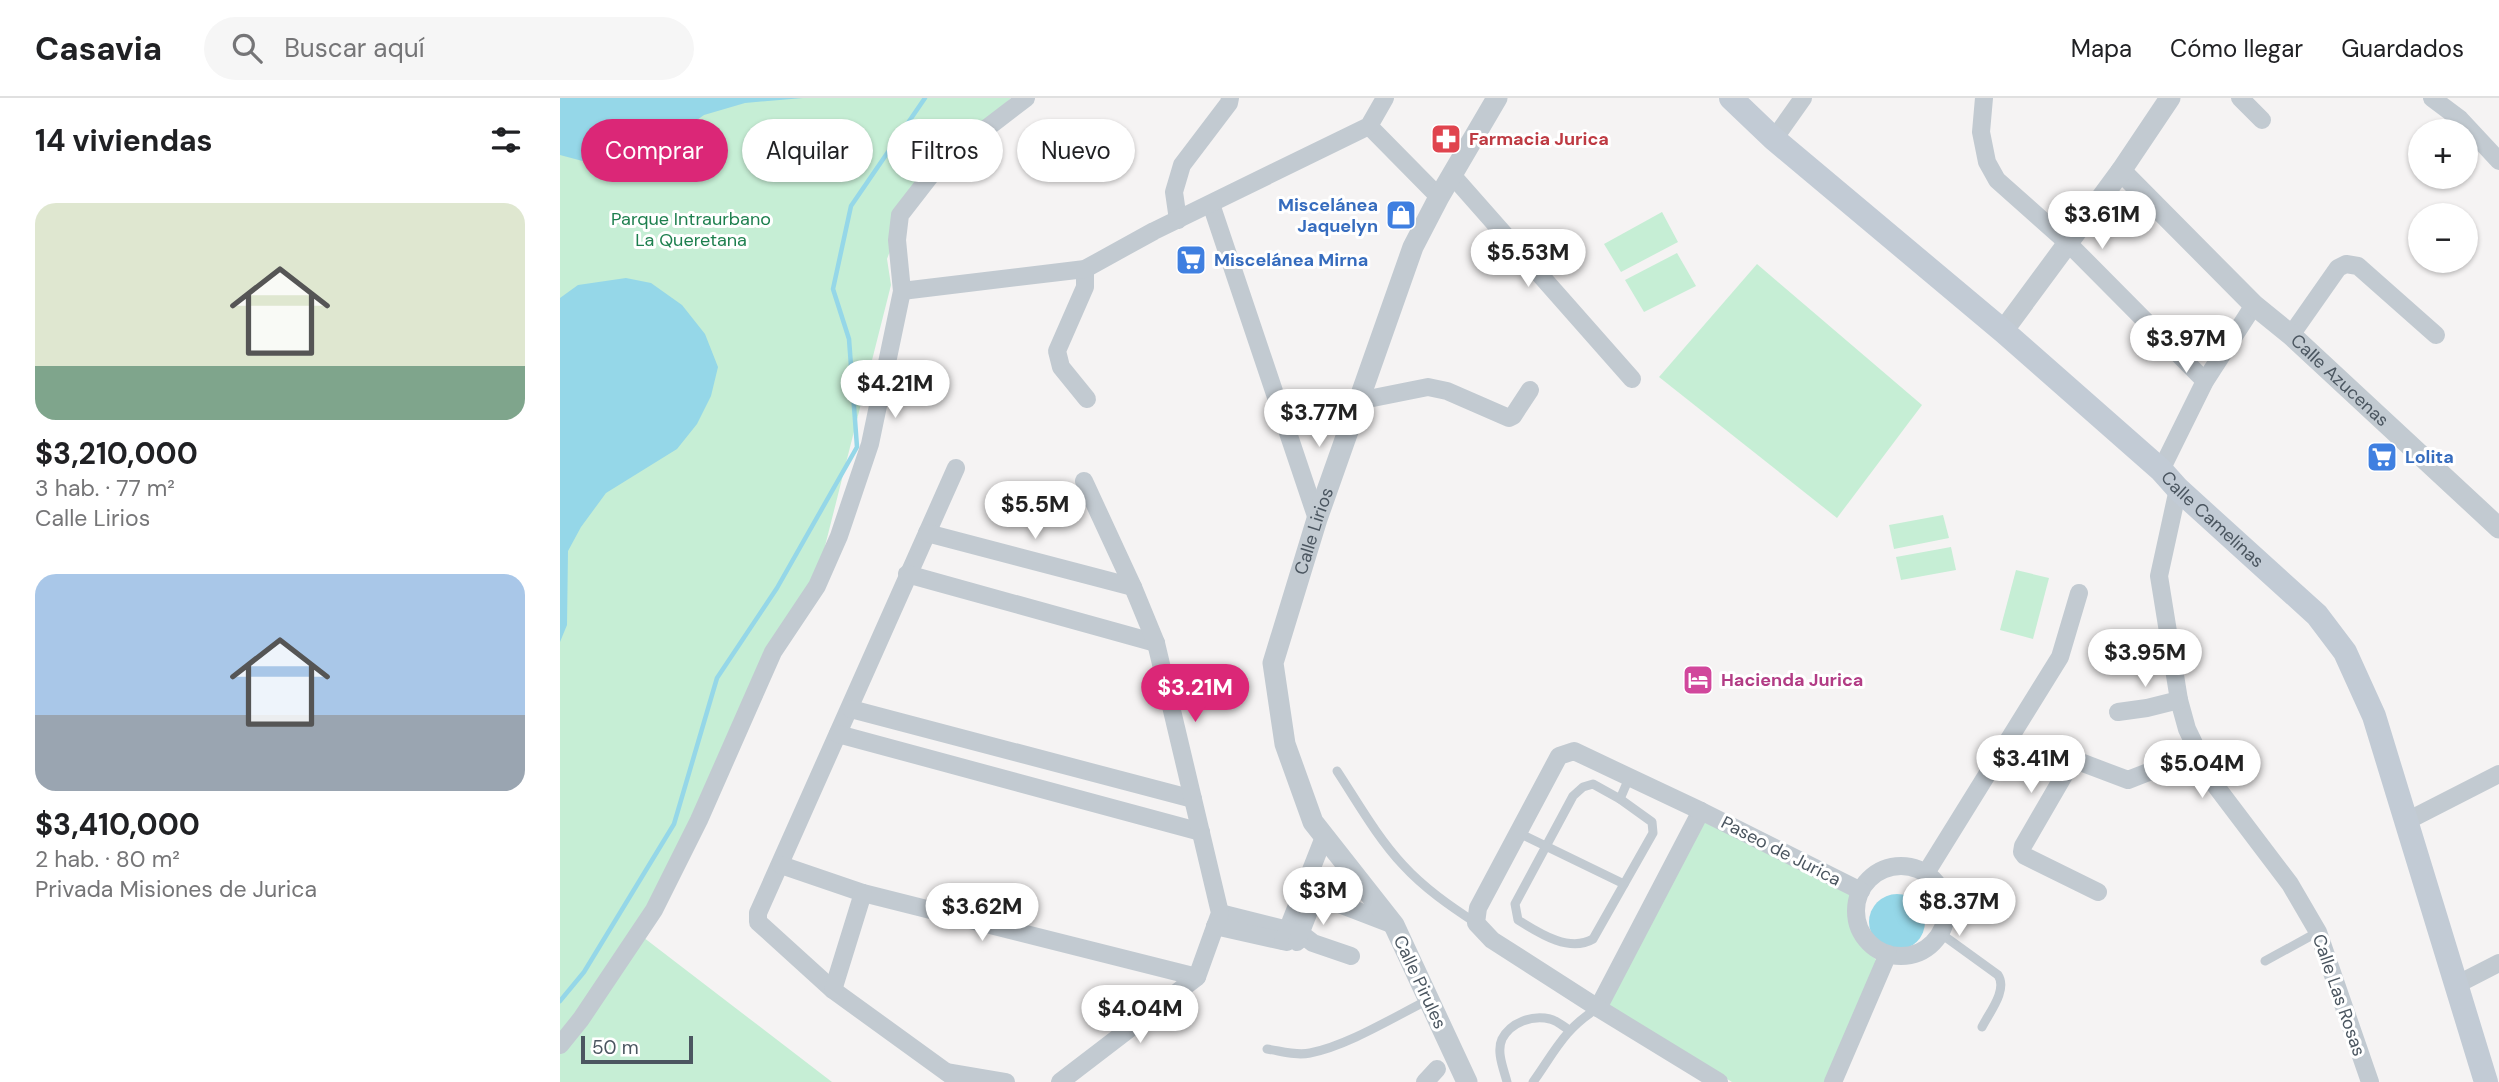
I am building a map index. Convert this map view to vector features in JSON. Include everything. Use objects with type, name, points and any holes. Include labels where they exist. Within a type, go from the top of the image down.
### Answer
[{"type":"main road","name":"Calle Camelinas","points":[[1731,98],[1774,139],[2003,331],[2161,470],[2178,489],[2317,615],[2345,652],[2374,716],[2486,1082]]},
{"type":"street","points":[[560,1045],[581,1019],[654,910],[699,820],[773,652],[817,586],[839,536],[870,444],[902,291],[897,240],[900,215],[931,175],[1026,98]]},
{"type":"street","points":[[1178,220],[1174,192],[1182,165],[1230,98]]},
{"type":"street","points":[[902,291],[1085,269],[1369,126],[1385,98]]},
{"type":"street","name":"Calle Lirios","points":[[1318,830],[1285,744],[1273,663],[1317,519],[1413,247],[1497,98]]},
{"type":"street","points":[[1774,139],[1803,98]]},
{"type":"street","points":[[1984,98],[1981,132],[1987,162],[1997,180],[2069,244],[2205,381]]},
{"type":"street","points":[[2003,331],[2122,171],[2170,98]]},
{"type":"street","points":[[2240,98],[2262,120]]},
{"type":"street","points":[[2432,98],[2460,119],[2499,161]]},
{"type":"street","points":[[1369,126],[1439,197]]},
{"type":"street","name":"Calle Azucenas","points":[[2122,171],[2254,304],[2497,523]]},
{"type":"street","points":[[1452,175],[1633,379]]},
{"type":"street","points":[[1211,204],[1317,519]]},
{"type":"street","points":[[2291,335],[2339,268],[2346,264],[2358,267],[2437,335]]},
{"type":"street","points":[[1085,269],[1085,287],[1057,351],[1061,367],[1087,399]]},
{"type":"street","points":[[2161,470],[2205,381],[2254,304]]},
{"type":"street","points":[[1358,401],[1428,387],[1447,391],[1508,418],[1513,416],[1530,390]]},
{"type":"street","points":[[956,468],[758,913],[758,922],[833,990],[954,1077],[1006,1082]]},
{"type":"street","points":[[1060,1082],[1197,977],[1218,920],[1201,832],[1156,643],[1084,481]]},
{"type":"street","name":"Calle Las Rosas","points":[[2178,489],[2159,576],[2179,700],[2197,752],[2212,781],[2290,884],[2318,932],[2370,1082]]},
{"type":"street","points":[[928,533],[1133,587]]},
{"type":"street","points":[[908,575],[1156,643]]},
{"type":"street","points":[[1833,1082],[1888,954],[1913,954],[1925,949],[1940,933],[1946,918],[1946,905],[1943,893],[1926,873],[2060,657],[2079,593]]},
{"type":"street","points":[[2118,712],[2179,700]]},
{"type":"street","points":[[851,709],[1193,799]]},
{"type":"street","points":[[838,734],[1201,832]]},
{"type":"street","name":"Paseo de Jurica","points":[[1476,923],[1478,908],[1559,756],[1574,751],[1861,891]]},
{"type":"street","points":[[2098,892],[2025,856],[2022,852],[2070,765],[2083,763],[2128,780],[2197,752]]},
{"type":"street","points":[[1017,781],[1024,755]]},
{"type":"street","points":[[2405,822],[2499,774]]},
{"type":"street","points":[[1598,1008],[1701,811]]},
{"type":"street","points":[[1296,938],[1309,893],[1318,830]]},
{"type":"street","name":"Calle Pirules","points":[[1318,830],[1394,925],[1467,1082]]},
{"type":"street","points":[[781,864],[863,893],[1197,977]]},
{"type":"street","name":"Paseo de Jurica","points":[[1888,954],[1867,940],[1860,929],[1857,903],[1861,891],[1878,872],[1889,867],[1915,867],[1926,873]]},
{"type":"street","points":[[833,990],[863,893]]},
{"type":"street","points":[[1309,893],[1394,925]]},
{"type":"street","points":[[1218,920],[1296,938],[1350,956]]},
{"type":"street","points":[[1476,923],[1492,940],[1720,1082]]},
{"type":"street","points":[[2456,985],[2499,963]]},
{"type":"lane","points":[[1337,771],[1378,835],[1405,867],[1441,900],[1476,923]]},
{"type":"lane","points":[[1620,799],[1629,778]]},
{"type":"lane","points":[[1593,784],[1620,799],[1652,822],[1654,833],[1593,939],[1576,945],[1544,936],[1518,920],[1515,904],[1573,796],[1583,787],[1593,784]]},
{"type":"lane","points":[[1519,833],[1624,884]]},
{"type":"lane","points":[[2265,961],[2318,932]]},
{"type":"lane","points":[[1940,933],[1998,975],[2002,981],[2001,990],[1982,1027]]},
{"type":"lane","points":[[1267,1049],[1292,1054],[1310,1053],[1373,1028],[1428,1000]]},
{"type":"lane","points":[[1533,1082],[1569,1030],[1598,1008]]},
{"type":"lane","points":[[1507,1082],[1500,1057],[1502,1040],[1518,1022],[1537,1018],[1552,1019],[1569,1030]]},
{"type":"green space","name":"Parque Intraurbano La Queretana","points":[[560,98],[1011,98],[987,119],[887,119],[887,182],[931,182],[904,213],[887,259],[891,285],[821,562],[639,934],[832,1082],[560,1082]]},
{"type":"green space","points":[[1662,212],[1678,242],[1621,272],[1604,244]]},
{"type":"green space","points":[[1677,253],[1696,286],[1644,312],[1625,280]]},
{"type":"green space","points":[[1757,264],[1922,405],[1837,518],[1659,377]]},
{"type":"green space","points":[[1943,515],[1949,538],[1894,549],[1889,525]]},
{"type":"green space","points":[[1951,547],[1956,570],[1901,580],[1896,557]]},
{"type":"green space","points":[[2016,570],[2049,578],[2033,639],[2000,630]]},
{"type":"green space","points":[[1703,819],[1852,894],[1856,937],[1877,961],[1827,1082],[1732,1082],[1606,1005]]},
{"type":"water","points":[[560,98],[803,98],[745,103],[698,119],[581,119],[581,161],[560,155]]},
{"type":"water","points":[[626,278],[651,283],[682,305],[705,334],[718,367],[711,396],[697,424],[677,449],[606,493],[581,527],[568,551],[567,625],[560,642],[560,298],[578,285]]},
{"type":"water","points":[[1897,894],[1908,896],[1917,902],[1923,911],[1923,933],[1917,942],[1908,948],[1897,950],[1886,948],[1877,942],[1871,933],[1869,922],[1871,911],[1877,902],[1886,896]]},
{"type":"waterway","points":[[560,1001],[584,972],[674,824],[717,678],[777,588],[857,447],[849,339],[833,289],[851,206],[925,98]]},
{"type":"place","name":"Farmacia Jurica","points":[[1446,139]]},
{"type":"place","name":"Miscelánea Jaquelyn","points":[[1401,215]]},
{"type":"place","name":"Miscelánea Mirna","points":[[1191,260]]},
{"type":"place","name":"Lolita","points":[[2382,457]]},
{"type":"place","name":"Hacienda Jurica","points":[[1698,680]]}]
